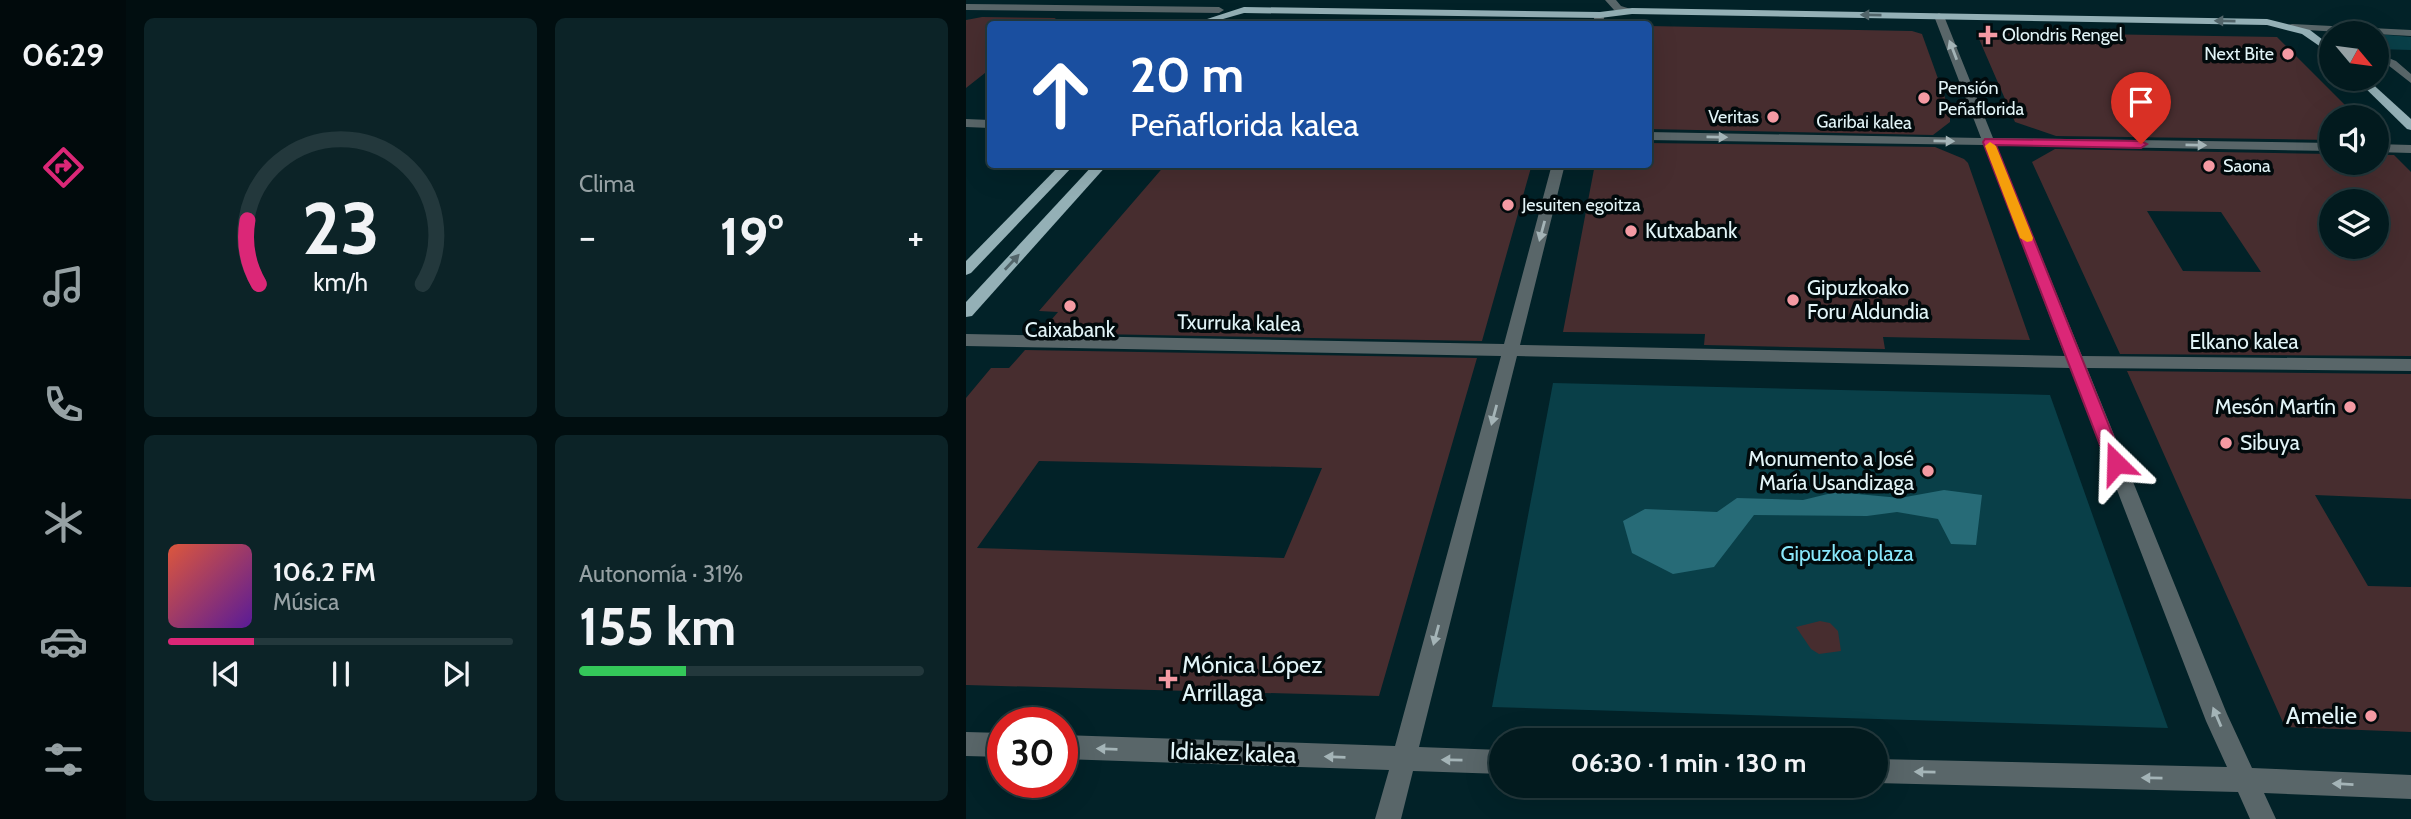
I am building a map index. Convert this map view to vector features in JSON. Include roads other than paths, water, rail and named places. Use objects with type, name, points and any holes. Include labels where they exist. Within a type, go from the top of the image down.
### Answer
[{"type":"main road","points":[[1208,21],[1228,0]]},
{"type":"main road","points":[[1233,21],[1253,0]]},
{"type":"main road","points":[[1210,21],[1244,10],[1598,20],[1632,11],[1939,16],[2267,22],[2312,34],[2319,40]]},
{"type":"main road","points":[[2374,91],[2411,126]]},
{"type":"main road","points":[[966,270],[1065,168]]},
{"type":"main road","points":[[966,312],[1098,168]]},
{"type":"street","points":[[967,7],[977,0]]},
{"type":"street","points":[[1610,0],[1618,8],[1632,11]]},
{"type":"street","points":[[967,7],[1219,10]]},
{"type":"street","points":[[1939,16],[2218,721],[2263,819]]},
{"type":"street","points":[[2292,27],[2319,27]]},
{"type":"street","points":[[2389,32],[2411,33]]},
{"type":"street","points":[[2389,62],[2411,80]]},
{"type":"street","points":[[966,123],[987,124]]},
{"type":"street","name":"Garibai kalea","points":[[1652,136],[2319,147]]},
{"type":"street","points":[[2389,148],[2411,149]]},
{"type":"street","points":[[1388,819],[1558,168]]},
{"type":"street","name":"Txurruka kalea","points":[[966,340],[1511,349]]},
{"type":"street","points":[[1511,349],[2077,364]]},
{"type":"street","name":"Elkano kalea","points":[[2077,364],[2411,365]]},
{"type":"street","points":[[966,744],[987,745]]},
{"type":"street","name":"Idiakez kalea","points":[[1078,748],[1403,759]]},
{"type":"street","points":[[1403,759],[1489,762]]},
{"type":"street","points":[[1888,771],[2411,787]]},
{"type":"place","name":"Olondris Rengel","points":[[1988,35]]},
{"type":"place","name":"Next Bite","points":[[2288,54]]},
{"type":"place","name":"Pensión Peñaflorida","points":[[1924,98]]},
{"type":"place","name":"Veritas","points":[[1773,117]]},
{"type":"place","name":"Saona","points":[[2209,166]]},
{"type":"place","name":"Jesuiten egoitza","points":[[1508,205]]},
{"type":"place","name":"Kutxabank","points":[[1631,231]]},
{"type":"place","name":"Gipuzkoako Foru Aldundia","points":[[1793,300]]},
{"type":"place","name":"Caixabank","points":[[1070,306]]},
{"type":"place","name":"Mesón Martín","points":[[2350,407]]},
{"type":"place","name":"Sibuya","points":[[2226,443]]},
{"type":"place","name":"Monumento a José María Usandizaga","points":[[1928,471]]},
{"type":"place","name":"Mónica López Arrillaga","points":[[1168,679]]},
{"type":"place","name":"Amelie","points":[[2371,716]]},
{"type":"park label","name":"Gipuzkoa plaza","points":[[1847,554]]}]
